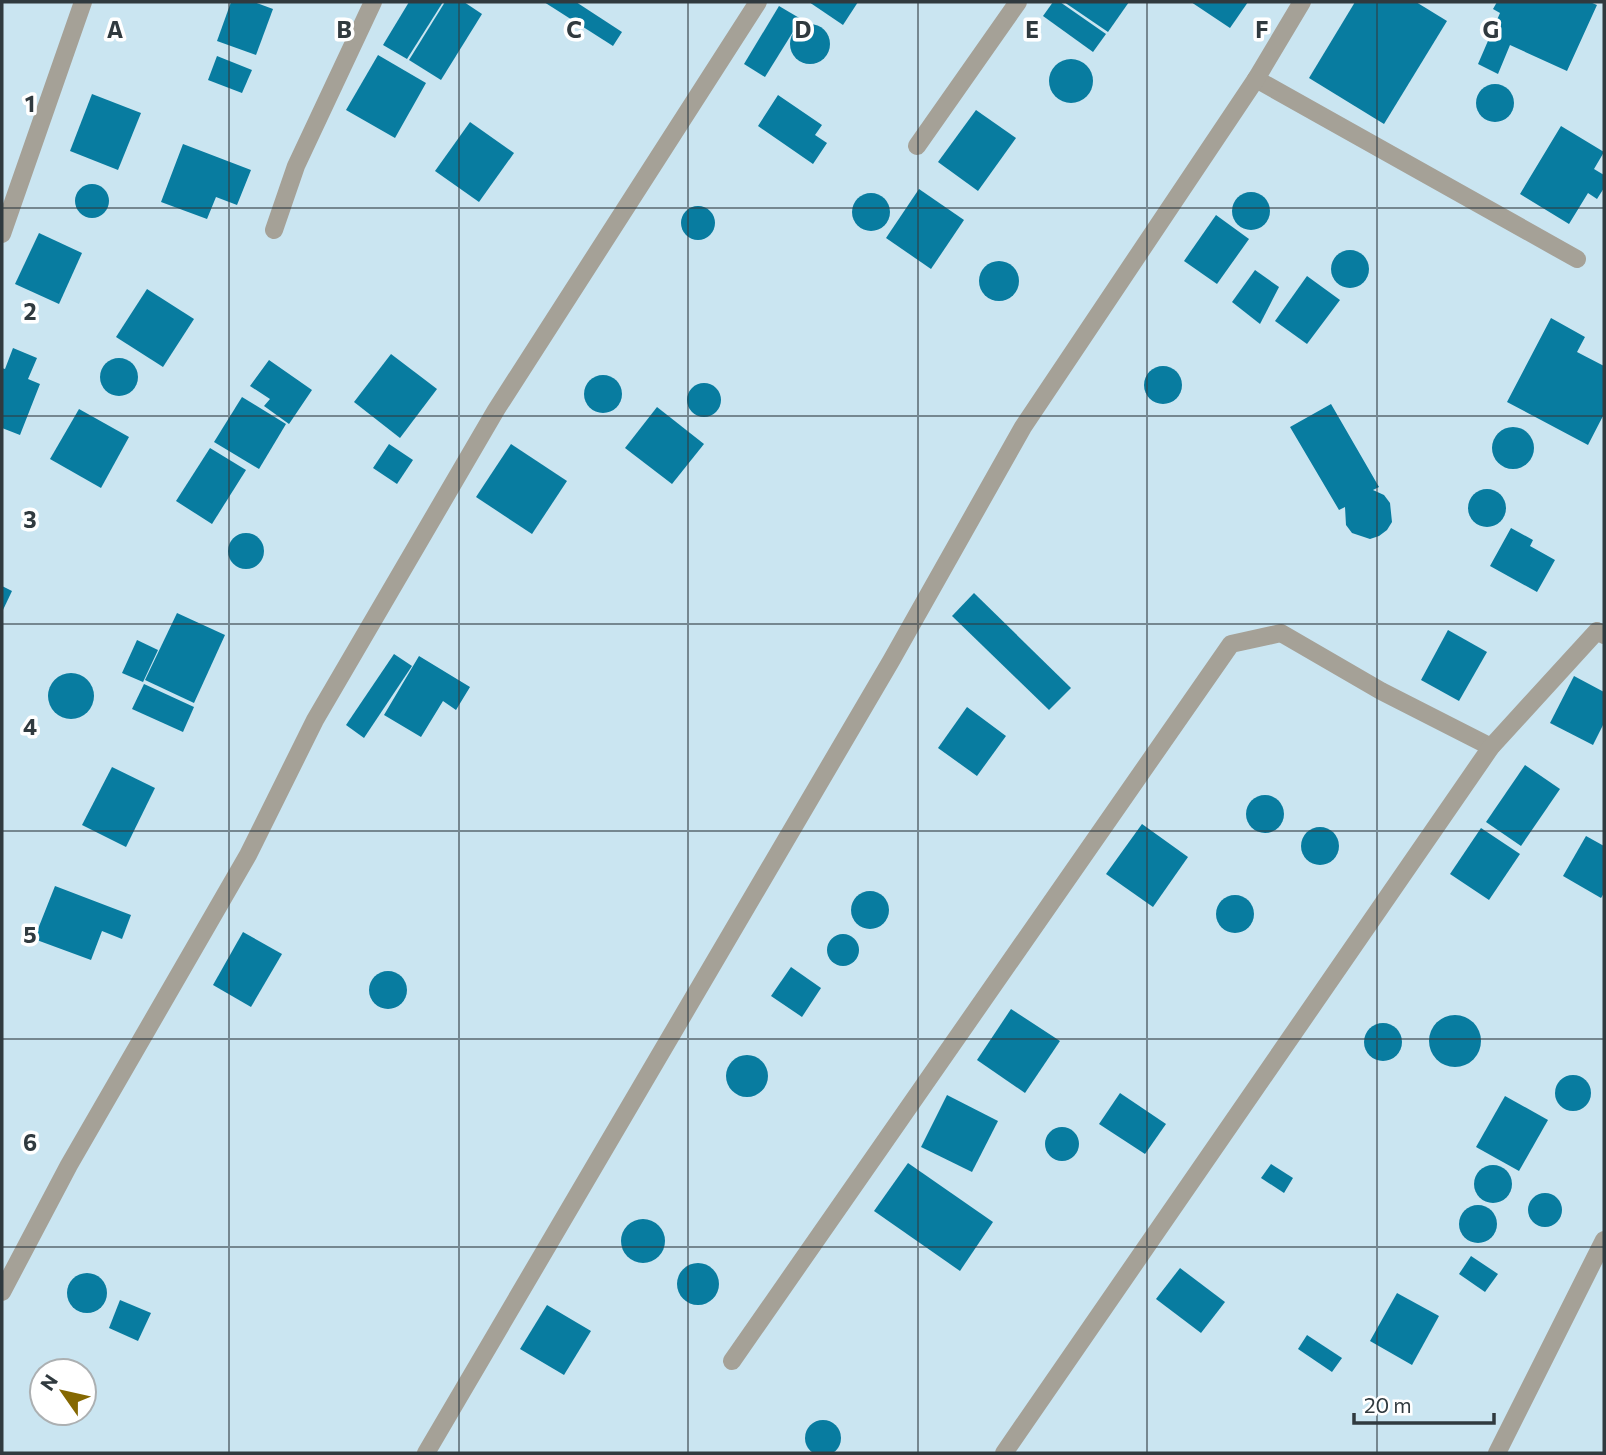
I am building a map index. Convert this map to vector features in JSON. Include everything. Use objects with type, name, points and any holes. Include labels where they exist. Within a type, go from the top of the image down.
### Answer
[{"type":"street","points":[[2,234],[83,2]]},
{"type":"street","points":[[274,230],[296,166],[373,2]]},
{"type":"street","points":[[2,1292],[69,1165],[248,855],[315,720],[475,446],[758,2]]},
{"type":"street","points":[[917,146],[1018,2]]},
{"type":"street","points":[[426,1453],[891,661],[1023,427],[1256,79],[1302,2]]},
{"type":"street","points":[[1256,79],[1577,259]]},
{"type":"street","points":[[1004,1453],[1491,747],[1597,631],[1604,635]]},
{"type":"street","points":[[732,1361],[1231,644],[1281,633],[1381,691],[1491,747]]},
{"type":"street","points":[[1497,1453],[1604,1240]]},
{"type":"building","points":[[231,2],[254,2],[273,9],[256,55],[217,41]]},
{"type":"building","points":[[409,2],[443,2],[407,59],[383,45]]},
{"type":"building","points":[[445,2],[464,2],[482,14],[441,80],[409,60]]},
{"type":"building","points":[[544,2],[576,2],[622,32],[613,46]]},
{"type":"building","points":[[809,2],[858,2],[843,25]]},
{"type":"building","points":[[1053,2],[1060,2],[1106,34],[1093,52],[1043,16]]},
{"type":"building","points":[[1064,2],[1129,2],[1108,32]]},
{"type":"building","points":[[1191,2],[1248,2],[1230,28]]},
{"type":"building","points":[[1355,2],[1416,2],[1447,21],[1384,124],[1309,78]]},
{"type":"building","points":[[1497,2],[1590,2],[1597,5],[1567,71],[1510,45],[1498,74],[1478,64],[1500,13],[1493,9]]},
{"type":"building","points":[[779,6],[801,19],[765,77],[744,64]]},
{"type":"building","points":[[810,24],[824,30],[830,44],[824,58],[810,64],[796,58],[790,44],[796,30]]},
{"type":"building","points":[[378,55],[426,83],[395,138],[346,110]]},
{"type":"building","points":[[217,56],[252,70],[242,93],[208,80]]},
{"type":"building","points":[[1071,59],[1086,66],[1093,81],[1086,96],[1071,103],[1056,96],[1049,81],[1056,66]]},
{"type":"building","points":[[1495,84],[1508,90],[1514,103],[1508,116],[1495,122],[1482,116],[1476,103],[1482,90]]},
{"type":"building","points":[[92,94],[141,113],[118,170],[70,151]]},
{"type":"building","points":[[778,95],[822,125],[815,135],[827,143],[813,164],[758,126]]},
{"type":"building","points":[[976,110],[1016,138],[978,191],[938,162]]},
{"type":"building","points":[[470,122],[514,153],[479,202],[435,171]]},
{"type":"building","points":[[1561,126],[1604,152],[1594,169],[1604,175],[1604,188],[1597,199],[1588,193],[1569,224],[1520,194]]},
{"type":"building","points":[[183,144],[251,170],[237,205],[216,197],[207,219],[161,202]]},
{"type":"building","points":[[92,184],[104,189],[109,201],[104,213],[92,218],[80,213],[75,201],[80,189]]},
{"type":"building","points":[[919,189],[964,220],[931,269],[886,238]]},
{"type":"building","points":[[1251,192],[1265,197],[1270,211],[1265,225],[1251,230],[1237,225],[1232,211],[1237,197]]},
{"type":"building","points":[[871,193],[884,199],[890,212],[884,225],[871,231],[858,225],[852,212],[858,199]]},
{"type":"building","points":[[698,206],[710,211],[715,223],[710,235],[698,240],[686,235],[681,223],[686,211]]},
{"type":"building","points":[[1216,215],[1249,239],[1217,284],[1184,261]]},
{"type":"building","points":[[39,233],[82,253],[59,304],[15,284]]},
{"type":"building","points":[[1350,250],[1364,255],[1369,269],[1364,283],[1350,288],[1336,283],[1331,269],[1336,255]]},
{"type":"building","points":[[999,261],[1013,267],[1019,281],[1013,295],[999,301],[985,295],[979,281],[985,267]]},
{"type":"building","points":[[1255,270],[1279,287],[1260,324],[1232,302]]},
{"type":"building","points":[[1307,276],[1340,300],[1307,344],[1275,321]]},
{"type":"building","points":[[147,289],[194,319],[163,367],[116,337]]},
{"type":"building","points":[[1551,318],[1585,337],[1577,352],[1604,366],[1604,414],[1588,445],[1507,402]]},
{"type":"building","points":[[13,348],[37,358],[28,379],[40,384],[20,435],[2,428],[2,368],[5,369]]},
{"type":"building","points":[[391,354],[437,389],[400,438],[354,402]]},
{"type":"building","points":[[119,358],[132,364],[138,377],[132,390],[119,396],[106,390],[100,377],[106,364]]},
{"type":"building","points":[[269,360],[312,390],[289,424],[264,406],[270,399],[250,386]]},
{"type":"building","points":[[1163,366],[1177,371],[1182,385],[1177,399],[1163,404],[1149,399],[1144,385],[1149,371]]},
{"type":"building","points":[[603,375],[616,381],[622,394],[616,407],[603,413],[590,407],[584,394],[590,381]]},
{"type":"building","points":[[704,383],[716,388],[721,400],[716,412],[704,417],[692,412],[687,400],[692,388]]},
{"type":"building","points":[[242,397],[286,424],[259,469],[214,442]]},
{"type":"building","points":[[1331,404],[1379,487],[1373,490],[1384,495],[1390,503],[1392,522],[1387,530],[1370,539],[1352,533],[1346,525],[1345,507],[1339,510],[1290,427]]},
{"type":"building","points":[[657,407],[704,444],[672,484],[625,448]]},
{"type":"building","points":[[79,409],[129,437],[101,488],[50,459]]},
{"type":"building","points":[[1513,427],[1528,433],[1534,448],[1528,463],[1513,469],[1498,463],[1492,448],[1498,433]]},
{"type":"building","points":[[389,444],[413,460],[397,484],[373,468]]},
{"type":"building","points":[[511,444],[567,481],[532,534],[476,497]]},
{"type":"building","points":[[210,448],[246,470],[212,524],[176,501]]},
{"type":"building","points":[[1487,489],[1501,494],[1506,508],[1501,522],[1487,527],[1473,522],[1468,508],[1473,494]]},
{"type":"building","points":[[1511,528],[1533,540],[1530,546],[1555,560],[1537,592],[1490,566]]},
{"type":"building","points":[[246,533],[259,538],[264,551],[259,564],[246,569],[233,564],[228,551],[233,538]]},
{"type":"building","points":[[2,586],[12,591],[2,612]]},
{"type":"building","points":[[974,593],[1071,688],[1049,710],[952,616]]},
{"type":"building","points":[[177,613],[225,635],[194,703],[145,680]]},
{"type":"building","points":[[1448,630],[1487,652],[1459,701],[1421,680]]},
{"type":"building","points":[[137,640],[158,650],[143,682],[122,673]]},
{"type":"building","points":[[394,654],[412,666],[364,738],[346,725]]},
{"type":"building","points":[[419,656],[470,687],[456,710],[443,701],[421,737],[384,715]]},
{"type":"building","points":[[71,673],[87,680],[94,696],[87,712],[71,719],[55,712],[48,696],[55,680]]},
{"type":"building","points":[[1574,676],[1604,692],[1604,723],[1593,745],[1550,723]]},
{"type":"building","points":[[144,684],[194,707],[183,732],[132,709]]},
{"type":"building","points":[[967,707],[1006,736],[977,776],[938,748]]},
{"type":"building","points":[[1525,765],[1560,789],[1521,846],[1486,822]]},
{"type":"building","points":[[112,767],[155,788],[126,847],[82,825]]},
{"type":"building","points":[[1265,795],[1279,800],[1284,814],[1279,828],[1265,833],[1251,828],[1246,814],[1251,800]]},
{"type":"building","points":[[1142,824],[1188,857],[1153,907],[1106,874]]},
{"type":"building","points":[[1320,827],[1334,832],[1339,846],[1334,860],[1320,865],[1306,860],[1301,846],[1306,832]]},
{"type":"building","points":[[1481,828],[1520,854],[1489,900],[1450,874]]},
{"type":"building","points":[[1586,836],[1604,846],[1604,893],[1601,898],[1563,876]]},
{"type":"building","points":[[55,886],[131,915],[122,939],[102,931],[91,960],[34,939]]},
{"type":"building","points":[[870,891],[884,896],[889,910],[884,924],[870,929],[856,924],[851,910],[856,896]]},
{"type":"building","points":[[1235,895],[1249,900],[1254,914],[1249,928],[1235,933],[1221,928],[1216,914],[1221,900]]},
{"type":"building","points":[[243,932],[282,954],[251,1007],[213,985]]},
{"type":"building","points":[[843,934],[854,939],[859,950],[854,961],[843,966],[832,961],[827,950],[832,939]]},
{"type":"building","points":[[791,967],[821,988],[802,1017],[771,996]]},
{"type":"building","points":[[388,971],[402,976],[407,990],[402,1004],[388,1009],[374,1004],[369,990],[374,976]]},
{"type":"building","points":[[1011,1009],[1060,1041],[1025,1093],[977,1060]]},
{"type":"building","points":[[1455,1015],[1465,1017],[1473,1023],[1479,1031],[1479,1051],[1473,1059],[1465,1065],[1455,1067],[1445,1065],[1437,1059],[1431,1051],[1429,1041],[1431,1031],[1437,1023],[1445,1017]]},
{"type":"building","points":[[1383,1023],[1397,1028],[1402,1042],[1397,1056],[1383,1061],[1369,1056],[1364,1042],[1369,1028]]},
{"type":"building","points":[[747,1055],[762,1061],[768,1076],[762,1091],[747,1097],[732,1091],[726,1076],[732,1061]]},
{"type":"building","points":[[1573,1075],[1585,1081],[1591,1093],[1585,1105],[1573,1111],[1561,1105],[1555,1093],[1561,1081]]},
{"type":"building","points":[[1120,1093],[1166,1124],[1145,1154],[1099,1124]]},
{"type":"building","points":[[947,1095],[998,1121],[972,1172],[921,1147]]},
{"type":"building","points":[[1505,1096],[1548,1120],[1519,1171],[1476,1147]]},
{"type":"building","points":[[1062,1127],[1074,1132],[1079,1144],[1074,1156],[1062,1161],[1050,1156],[1045,1144],[1050,1132]]},
{"type":"building","points":[[908,1163],[993,1222],[960,1271],[874,1211]]},
{"type":"building","points":[[1271,1164],[1293,1178],[1284,1193],[1261,1178]]},
{"type":"building","points":[[1493,1165],[1507,1170],[1512,1184],[1507,1198],[1493,1203],[1479,1198],[1474,1184],[1479,1170]]},
{"type":"building","points":[[1545,1193],[1557,1198],[1562,1210],[1557,1222],[1545,1227],[1533,1222],[1528,1210],[1533,1198]]},
{"type":"building","points":[[1478,1205],[1491,1211],[1497,1224],[1491,1237],[1478,1243],[1465,1237],[1459,1224],[1465,1211]]},
{"type":"building","points":[[643,1219],[659,1225],[665,1241],[659,1257],[643,1263],[627,1257],[621,1241],[627,1225]]},
{"type":"building","points":[[1471,1256],[1498,1274],[1485,1292],[1459,1274]]},
{"type":"building","points":[[698,1263],[713,1269],[719,1284],[713,1299],[698,1305],[683,1299],[677,1284],[683,1269]]},
{"type":"building","points":[[1180,1268],[1225,1302],[1201,1333],[1156,1299]]},
{"type":"building","points":[[87,1273],[101,1279],[107,1293],[101,1307],[87,1313],[73,1307],[67,1293],[73,1279]]},
{"type":"building","points":[[1397,1293],[1439,1316],[1412,1365],[1370,1341]]},
{"type":"building","points":[[120,1300],[151,1313],[138,1341],[109,1328]]},
{"type":"building","points":[[547,1305],[591,1331],[564,1375],[520,1349]]},
{"type":"building","points":[[1307,1335],[1342,1358],[1332,1372],[1298,1349]]},
{"type":"building","points":[[823,1420],[835,1426],[841,1438],[835,1450],[823,1456],[811,1450],[805,1438],[811,1426]]}]
